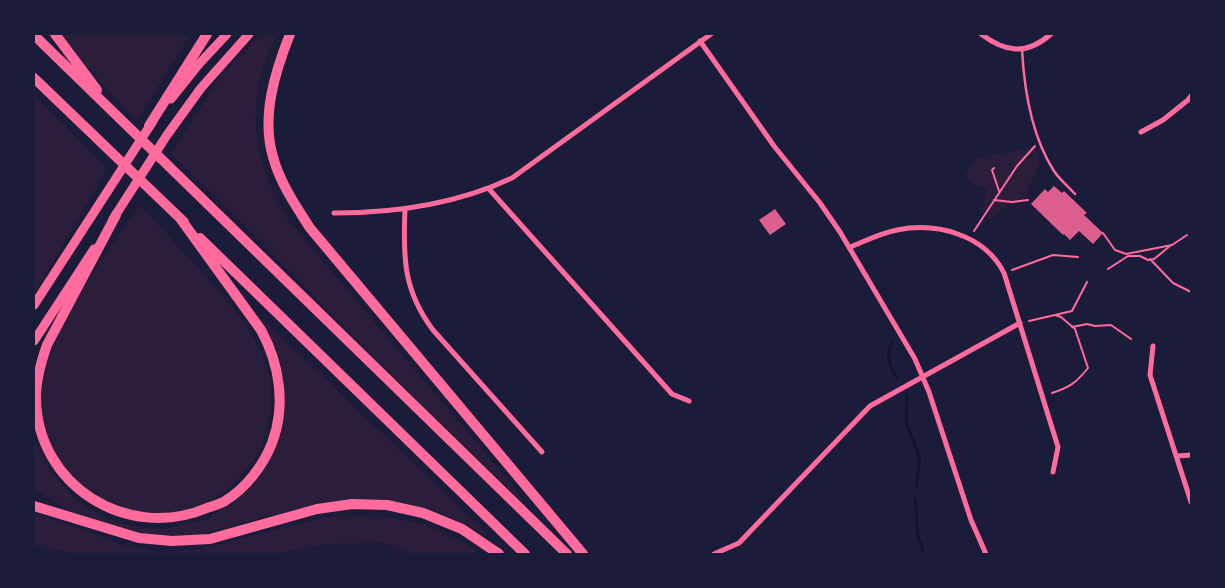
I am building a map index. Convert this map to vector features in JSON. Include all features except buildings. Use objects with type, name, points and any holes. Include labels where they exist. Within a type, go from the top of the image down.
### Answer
[{"type":"highway","points":[[55,34],[117,117]]},
{"type":"highway","points":[[149,126],[207,34]]},
{"type":"highway","points":[[290,34],[279,61],[272,92],[269,127],[273,157],[286,190],[310,228],[583,554]]},
{"type":"highway","points":[[34,35],[567,554]]},
{"type":"highway","points":[[34,78],[525,554]]},
{"type":"highway","points":[[116,215],[47,345],[40,365],[37,382],[38,416],[44,439],[54,460],[77,487],[103,505],[119,512],[151,519],[167,519],[196,513],[225,501],[246,483],[266,458],[276,431],[280,404],[277,373],[271,348],[257,324],[180,218]]},
{"type":"highway","points":[[34,498],[60,514]]},
{"type":"highway","points":[[34,506],[139,538],[172,541],[210,538],[317,509],[352,504],[387,506],[424,513],[462,529],[499,554]]},
{"type":"main road","points":[[34,306],[149,126],[199,64],[227,34]]},
{"type":"main road","points":[[34,341],[167,134],[195,96],[249,34]]},
{"type":"street","points":[[334,213],[405,210],[489,189],[512,178],[530,166],[711,34]]},
{"type":"street","points":[[981,34],[998,46],[1022,49],[1035,44],[1050,34]]},
{"type":"street","points":[[700,41],[769,139],[820,203],[850,247],[923,376],[962,494],[986,554]]},
{"type":"street","points":[[1141,132],[1163,120],[1191,96]]},
{"type":"street","points":[[489,189],[672,394],[689,401]]},
{"type":"street","points":[[405,210],[404,246],[407,277],[414,299],[422,314],[433,330],[542,452]]},
{"type":"street","points":[[850,247],[884,233],[907,228],[944,229],[976,242],[992,255],[1004,273],[1058,447],[1053,472]]},
{"type":"street","points":[[714,554],[739,543],[870,406],[1020,323]]},
{"type":"street","points":[[1152,346],[1150,375],[1191,502]]},
{"type":"street","points":[[1177,456],[1191,455]]},
{"type":"lane","points":[[1022,49],[1033,122],[1039,143],[1055,172],[1075,194]]},
{"type":"path","points":[[974,231],[1017,166],[1039,143]]},
{"type":"path","points":[[994,168],[992,170],[999,192]]},
{"type":"path","points":[[994,200],[1012,202],[1028,200]]},
{"type":"path","points":[[1103,233],[1115,250],[1126,254],[1172,245]]},
{"type":"path","points":[[1150,260],[1187,234]]},
{"type":"path","points":[[1012,270],[1053,255],[1078,257]]},
{"type":"path","points":[[1108,269],[1128,256],[1140,256],[1150,260],[1173,283],[1191,292]]},
{"type":"path","points":[[1029,321],[1072,311],[1087,282]]},
{"type":"path","points":[[1052,393],[1066,388],[1077,381],[1088,368],[1072,327],[1061,317],[1055,315]]},
{"type":"path","points":[[1072,327],[1087,324],[1095,326],[1111,325],[1130,339]]},
{"type":"shaded area","points":[[59,34],[190,34],[137,121]]},
{"type":"shaded area","points":[[260,34],[277,34],[266,58],[259,82],[256,106],[256,129],[260,152],[276,198],[289,221],[515,488],[528,510],[171,154],[219,79]]},
{"type":"shaded area","points":[[34,96],[107,169],[34,295]]},
{"type":"shaded area","points":[[1031,147],[1036,148],[1039,165],[1029,186],[1028,200],[1008,204],[991,220],[981,212],[987,188],[972,184],[965,175],[975,159]]},
{"type":"shaded area","points":[[140,205],[235,311],[252,335],[270,378],[271,393],[268,425],[261,448],[249,466],[224,492],[207,503],[194,508],[165,513],[149,513],[119,507],[105,502],[81,487],[66,470],[55,452],[46,431],[40,401],[46,369],[54,344],[66,319],[95,270]]},
{"type":"shaded area","points":[[259,316],[494,540],[462,522],[434,512],[398,502],[363,499],[323,502],[198,535],[173,538],[143,536],[72,512],[34,489],[34,439],[52,474],[75,499],[102,516],[131,526],[164,529],[207,519],[236,501],[265,469],[279,436],[284,406],[284,379],[278,352]]},
{"type":"shaded area","points":[[34,512],[127,546],[163,552],[196,550],[327,517],[389,517],[426,525],[463,542],[480,554],[411,554],[384,543],[324,544],[276,554],[77,554],[34,545]]},
{"type":"waterway","points":[[893,343],[888,356],[890,365],[897,378]]},
{"type":"waterway","points":[[907,397],[906,421],[920,459],[916,488]]},
{"type":"waterway","points":[[915,499],[918,535],[924,554]]}]
